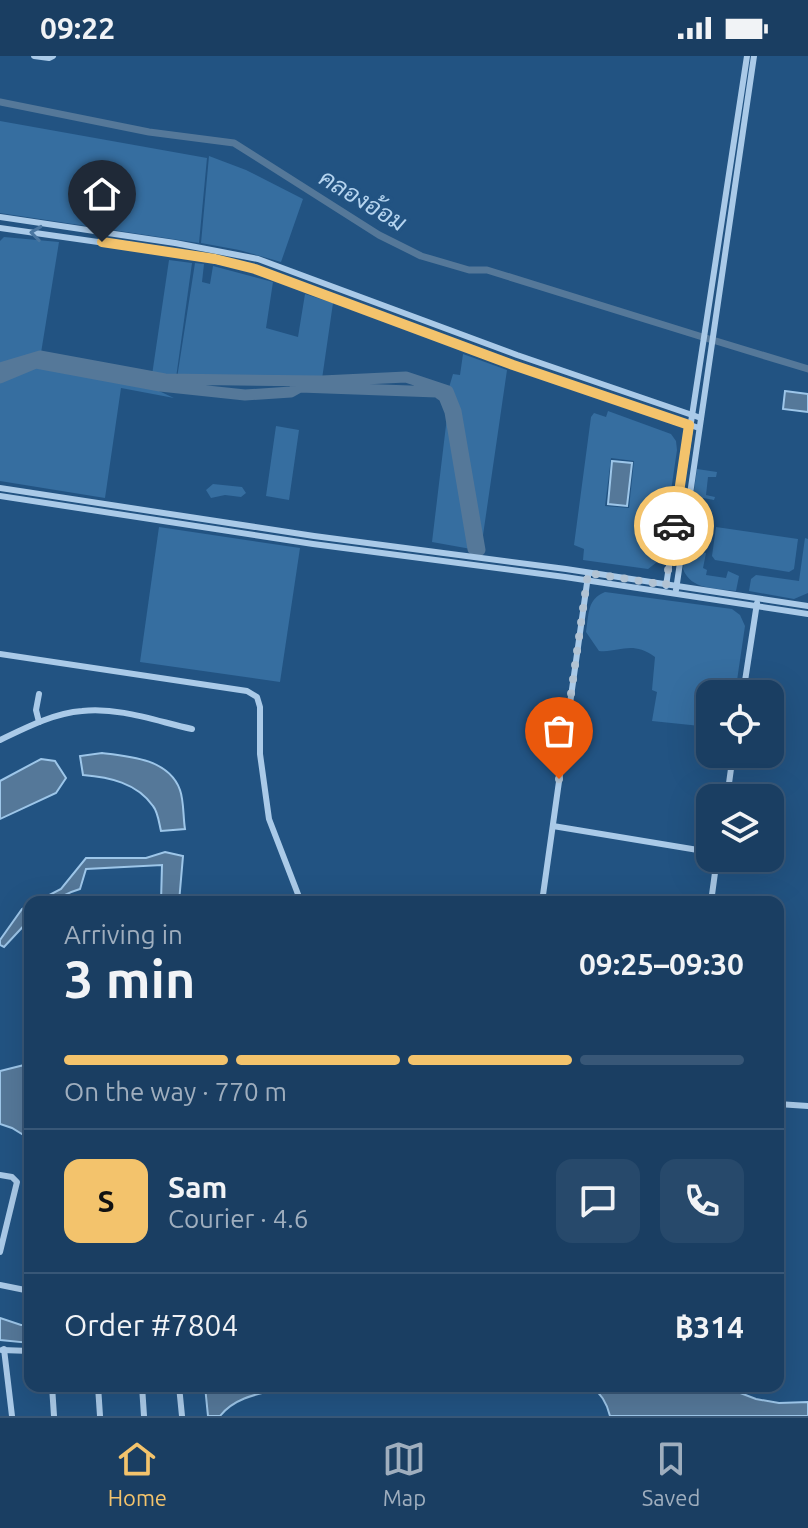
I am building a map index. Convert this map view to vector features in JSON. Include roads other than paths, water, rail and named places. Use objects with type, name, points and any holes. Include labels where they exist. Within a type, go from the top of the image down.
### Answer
[{"type":"street","points":[[34,56],[53,56]]},
{"type":"street","points":[[666,588],[747,56]]},
{"type":"street","points":[[676,590],[754,56]]},
{"type":"street","points":[[0,217],[175,243],[258,259],[517,355],[701,418]]},
{"type":"street","points":[[0,228],[181,254],[255,269],[513,365],[699,428]]},
{"type":"street","points":[[0,488],[757,602],[808,606]]},
{"type":"street","points":[[0,496],[313,544],[588,577]]},
{"type":"street","points":[[543,896],[588,577]]},
{"type":"street","points":[[757,602],[808,614]]},
{"type":"street","points":[[745,680],[757,602]]},
{"type":"street","points":[[0,654],[247,691],[257,697],[260,707],[260,754],[269,819],[299,896]]},
{"type":"street","points":[[39,694],[36,710],[39,722]]},
{"type":"street","points":[[0,740],[39,722],[80,711],[117,712],[192,729]]},
{"type":"street","points":[[553,826],[696,850]]},
{"type":"street","points":[[712,896],[715,872]]},
{"type":"street","points":[[784,1104],[808,1106]]},
{"type":"street","points":[[0,1175],[12,1177],[17,1182],[0,1252]]},
{"type":"street","points":[[0,1285],[24,1288]]},
{"type":"street","points":[[12,1416],[2,1350],[24,1351]]},
{"type":"street","points":[[52,1392],[54,1416]]},
{"type":"street","points":[[98,1392],[100,1416]]},
{"type":"street","points":[[142,1392],[144,1416]]},
{"type":"street","points":[[180,1392],[182,1416]]},
{"type":"waterway","name":"คลองอ้อม","points":[[0,102],[149,132],[234,143],[379,235],[421,256],[469,270],[487,270],[709,339]]},
{"type":"waterway","name":"คลองอ้อม","points":[[716,341],[808,369]]},
{"type":"waterway","points":[[0,368],[40,356],[165,379],[322,381],[406,377],[448,391],[456,411],[480,550],[473,549],[450,412],[444,397],[437,392],[300,387],[291,392],[245,395],[160,386],[36,363],[0,378]]}]
